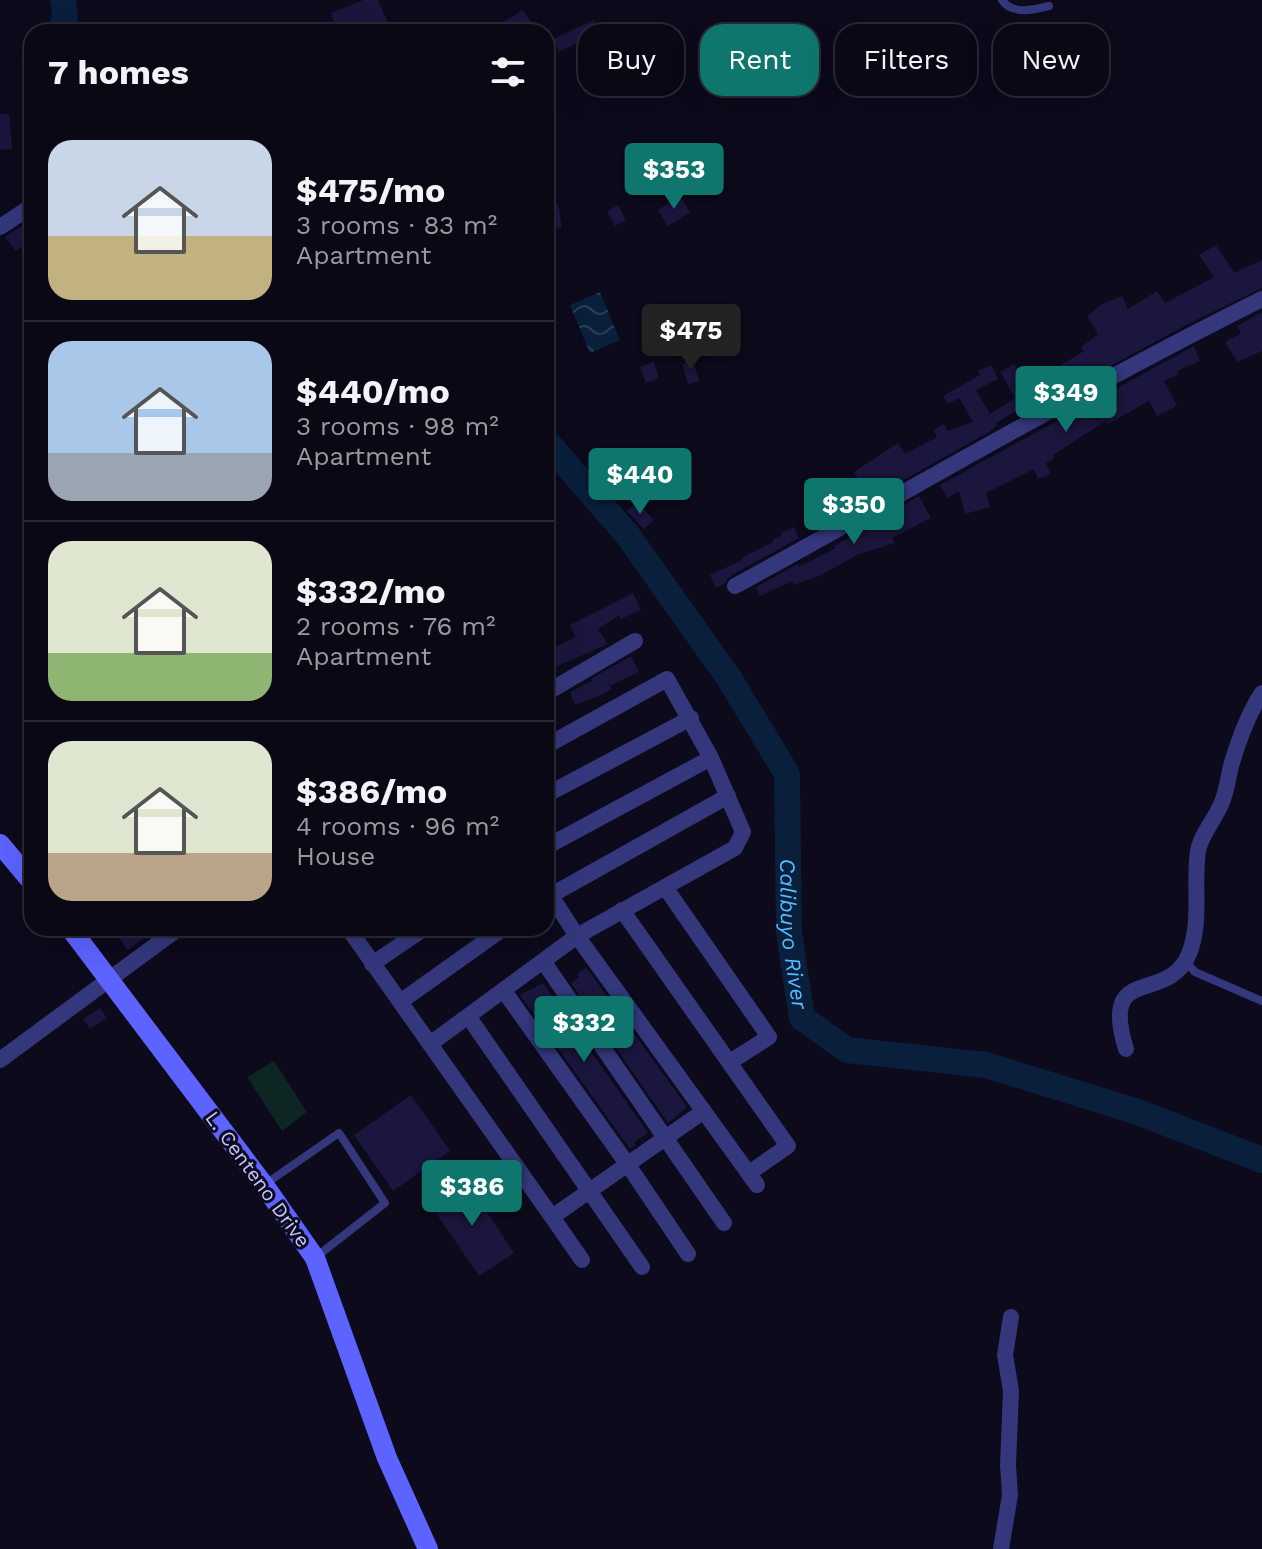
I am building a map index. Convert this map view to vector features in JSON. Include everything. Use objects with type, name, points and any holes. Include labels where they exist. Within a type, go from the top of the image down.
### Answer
[{"type":"street","points":[[0,227],[24,211]]},
{"type":"street","points":[[735,586],[1157,352],[1262,299]]},
{"type":"street","points":[[554,688],[635,641]]},
{"type":"street","points":[[430,1044],[577,936],[735,848],[743,832],[691,718],[663,672],[554,741]]},
{"type":"street","points":[[1126,1049],[1120,1029],[1120,1004],[1126,996],[1168,976],[1185,961],[1190,950],[1196,910],[1199,846],[1217,815],[1231,765],[1253,707],[1262,693]]},
{"type":"street","points":[[554,791],[691,718]]},
{"type":"street","points":[[554,843],[711,758]]},
{"type":"street","points":[[554,890],[728,796]]},
{"type":"street","points":[[0,844],[24,872]]},
{"type":"street","points":[[665,887],[769,1037],[730,1062]]},
{"type":"street","points":[[554,902],[753,1179],[788,1146],[622,910]]},
{"type":"street","name":"L. Centeno Drive","points":[[76,936],[264,1185],[315,1258],[387,1458],[428,1549]]},
{"type":"street","points":[[0,1060],[169,936]]},
{"type":"street","points":[[353,936],[582,1260]]},
{"type":"street","points":[[372,964],[413,936]]},
{"type":"street","points":[[400,1002],[493,936]]},
{"type":"street","points":[[543,961],[724,1223]]},
{"type":"street","points":[[504,991],[688,1254]]},
{"type":"street","points":[[468,1016],[642,1267]]},
{"type":"street","points":[[552,1217],[704,1111]]},
{"type":"street","points":[[1001,1549],[1010,1495],[1011,1391],[1005,1355],[1011,1317]]},
{"type":"lane","points":[[1002,0],[1015,10],[1049,6]]},
{"type":"lane","points":[[1185,961],[1195,972],[1262,1001]]},
{"type":"lane","points":[[264,1185],[339,1133],[385,1203],[315,1258]]},
{"type":"green space","points":[[274,1061],[307,1112],[282,1131],[247,1077]]},
{"type":"water","points":[[600,292],[620,340],[590,353],[570,305]]},
{"type":"building","points":[[364,0],[378,0],[388,24],[334,24],[331,13]]},
{"type":"building","points":[[523,10],[532,24],[500,24]]},
{"type":"building","points":[[578,27],[578,42],[559,52],[554,41]]},
{"type":"building","points":[[0,114],[9,114],[12,149],[0,150]]},
{"type":"building","points":[[680,196],[690,212],[668,226],[658,210]]},
{"type":"building","points":[[554,200],[559,208],[562,228],[554,229]]},
{"type":"building","points":[[618,205],[626,220],[615,226],[607,211]]},
{"type":"building","points":[[24,225],[24,244],[16,251],[5,237]]},
{"type":"building","points":[[1216,245],[1234,273],[1262,260],[1262,288],[1190,323],[1024,413],[1021,408],[996,423],[998,425],[989,432],[866,501],[858,487],[862,485],[854,472],[898,443],[905,454],[937,437],[933,430],[944,424],[948,431],[973,422],[959,398],[948,404],[943,396],[980,375],[978,371],[991,365],[998,379],[976,390],[990,414],[1015,398],[1000,372],[1014,364],[1030,390],[1055,380],[1050,372],[1084,351],[1081,347],[1098,334],[1087,316],[1102,304],[1122,296],[1128,309],[1157,291],[1165,303],[1214,277],[1199,255]]},
{"type":"building","points":[[1262,312],[1262,351],[1237,362],[1225,342],[1241,333],[1237,326]]},
{"type":"building","points":[[1194,346],[1200,361],[1177,371],[1179,374],[1164,381],[1177,406],[1157,416],[1149,401],[1108,424],[1106,421],[1053,455],[1054,459],[1046,463],[1051,474],[1038,479],[1034,469],[986,493],[990,507],[965,514],[959,491],[948,498],[940,485]]},
{"type":"building","points":[[693,360],[699,381],[688,384],[682,364]]},
{"type":"building","points":[[654,362],[659,378],[646,383],[640,367]]},
{"type":"building","points":[[919,496],[931,518],[892,538],[895,543],[859,554],[819,576],[793,585],[792,581],[760,596],[756,587],[836,548],[834,546],[850,537],[893,519],[889,513]]},
{"type":"building","points":[[637,502],[654,520],[644,529],[627,511]]},
{"type":"building","points":[[794,527],[799,538],[730,576],[716,588],[710,575],[742,560]]},
{"type":"building","points":[[633,593],[641,610],[621,619],[619,615],[598,629],[608,644],[554,668],[554,648],[576,637],[570,625]]},
{"type":"building","points":[[631,656],[639,672],[610,686],[612,689],[599,696],[575,705],[570,692]]},
{"type":"building","points":[[118,936],[146,936],[128,950]]},
{"type":"building","points":[[586,967],[687,1107],[668,1123],[571,983]]},
{"type":"building","points":[[543,983],[648,1133],[634,1142],[636,1145],[630,1149],[520,995]]},
{"type":"building","points":[[100,1008],[107,1018],[90,1029],[83,1019]]},
{"type":"building","points":[[411,1095],[450,1151],[393,1191],[354,1135]]},
{"type":"building","points":[[466,1180],[514,1253],[479,1276],[430,1204]]},
{"type":"waterway","name":"Calibuyo River","points":[[63,0],[63,24]]},
{"type":"waterway","name":"Calibuyo River","points":[[554,450],[626,533],[729,678],[787,774],[789,933],[802,1018],[847,1050],[986,1065],[1135,1111],[1262,1160]]}]
